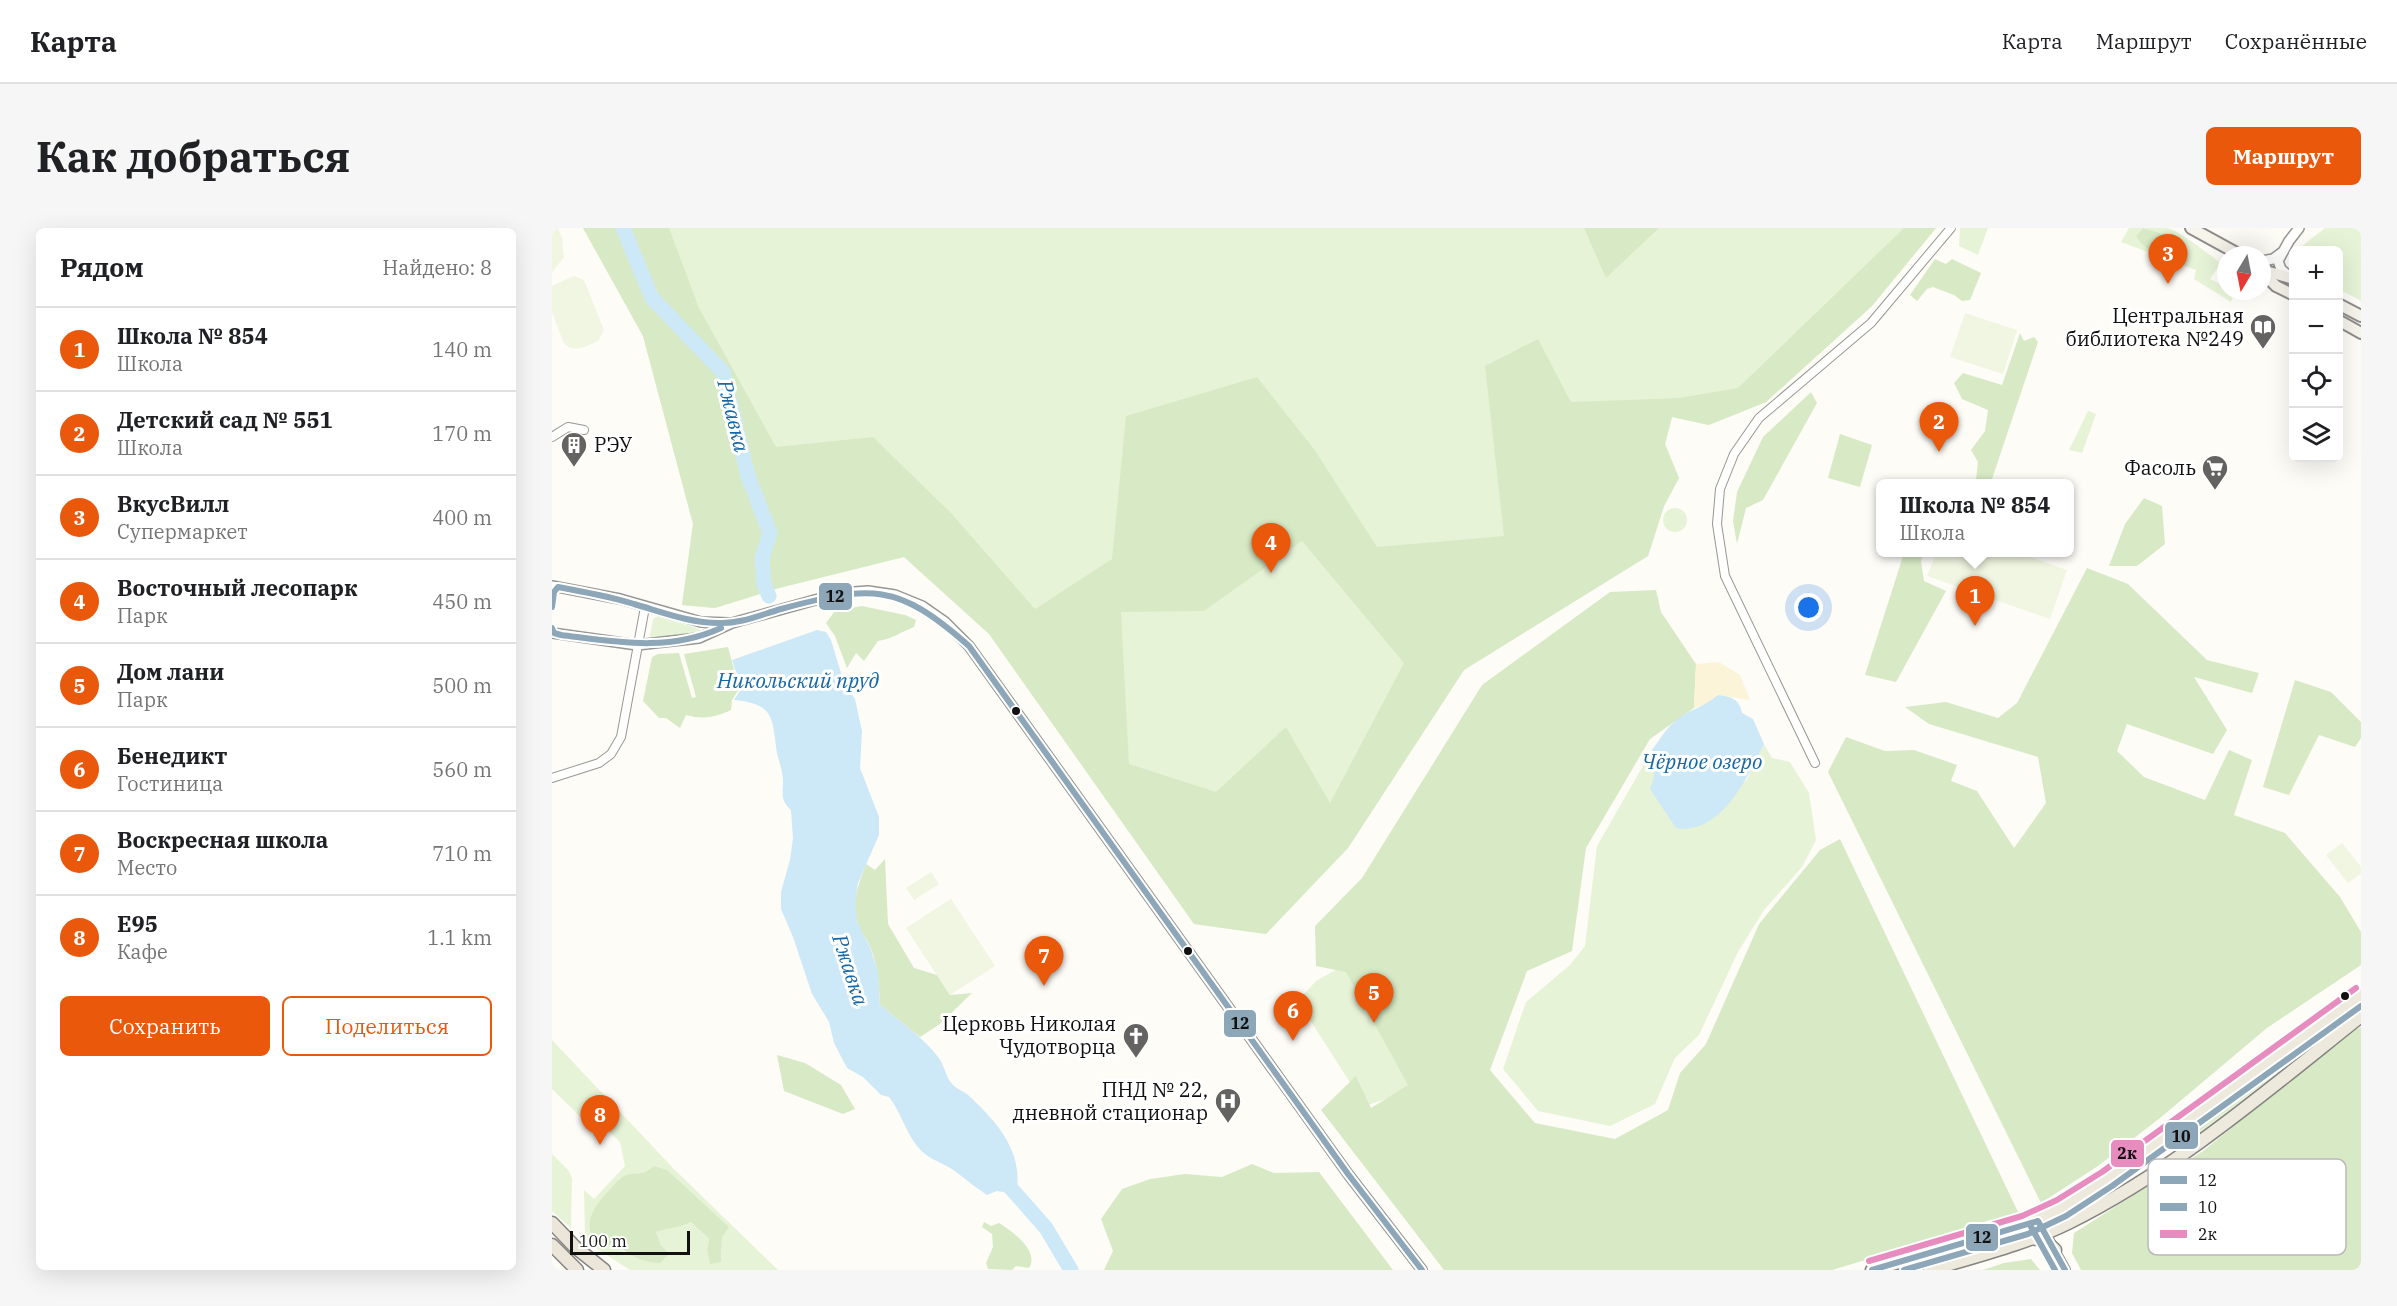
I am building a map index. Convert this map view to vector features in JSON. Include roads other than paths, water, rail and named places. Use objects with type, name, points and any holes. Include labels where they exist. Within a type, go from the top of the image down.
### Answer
[{"type":"highway","points":[[552,1223],[575,1247],[604,1270]]},
{"type":"highway","points":[[552,1245],[577,1270]]},
{"type":"main road","points":[[2191,228],[2224,246]]},
{"type":"main road","points":[[2271,269],[2289,277]]},
{"type":"main road","points":[[2271,278],[2276,286],[2289,292]]},
{"type":"main road","points":[[2343,307],[2361,316]]},
{"type":"main road","points":[[2343,323],[2361,333]]},
{"type":"main road","points":[[1872,1270],[2038,1221],[2080,1198],[2361,995]]},
{"type":"main road","points":[[2175,1159],[2277,1083],[2361,1016]]},
{"type":"main road","points":[[2177,1130],[2180,1141],[2186,1147],[2192,1148]]},
{"type":"main road","points":[[2118,1171],[2127,1179],[2127,1191]]},
{"type":"main road","points":[[1930,1270],[2063,1225],[2148,1177]]},
{"type":"main road","points":[[1981,1238],[1986,1252]]},
{"type":"main road","points":[[2030,1238],[2044,1240],[2055,1250]]},
{"type":"street","points":[[1815,763],[1725,576],[1717,524],[1720,489],[1734,454],[1759,418],[1871,324],[1951,228]]},
{"type":"street","points":[[2289,276],[2278,266],[2282,253],[2299,228]]},
{"type":"street","points":[[2271,261],[2282,253]]},
{"type":"street","points":[[552,437],[568,427],[584,430]]},
{"type":"street","points":[[552,586],[701,622],[732,623]]},
{"type":"street","points":[[552,633],[638,645],[699,639],[732,623],[840,593],[868,591],[895,595],[922,606],[945,622],[969,646],[1348,1174],[1422,1270]]},
{"type":"street","points":[[552,778],[599,763],[611,754],[621,737],[645,607]]},
{"type":"street","points":[[2038,1221],[2065,1270]]},
{"type":"street","points":[[2055,1250],[2055,1236],[2063,1225]]},
{"type":"water","name":"Никольский пруд","points":[[817,630],[826,632],[831,640],[844,683],[855,699],[862,731],[860,768],[879,817],[879,835],[858,883],[855,903],[857,922],[870,947],[878,973],[880,1005],[932,1049],[953,1085],[968,1095],[997,1125],[1011,1148],[1015,1161],[1017,1188],[1009,1193],[997,1191],[987,1195],[951,1168],[924,1153],[907,1131],[889,1097],[881,1095],[863,1077],[847,1068],[834,1043],[829,1022],[812,994],[781,909],[781,892],[790,860],[793,838],[791,810],[783,797],[782,774],[772,722],[764,709],[747,702],[734,700],[741,689],[732,660]]},
{"type":"water","name":"Чёрное озеро","points":[[1718,695],[1737,701],[1742,713],[1753,719],[1764,744],[1741,787],[1719,814],[1706,823],[1692,828],[1676,828],[1650,789],[1654,777],[1652,750],[1673,723]]},
{"type":"waterway","name":"Ржавка","points":[[623,228],[652,298],[723,372],[748,476],[770,533],[762,558],[764,584],[769,596]]},
{"type":"waterway","name":"Ржавка","points":[[1001,1177],[1046,1228],[1071,1270]]},
{"type":"place","name":"ВкусВилл","points":[[2168,284]]},
{"type":"place","name":"Центральная библиотека №249","points":[[2263,350]]},
{"type":"place","name":"Детский сад № 551","points":[[1939,452]]},
{"type":"place","name":"РЭУ","points":[[574,468]]},
{"type":"place","name":"Фасоль","points":[[2215,491]]},
{"type":"place","name":"Восточный лесопарк","points":[[1271,573]]},
{"type":"place","name":"Школа № 854","points":[[1975,626]]},
{"type":"place","name":"Воскресная школа","points":[[1044,986]]},
{"type":"place","name":"Дом лани","points":[[1374,1023]]},
{"type":"place","name":"Бенедикт","points":[[1293,1041]]},
{"type":"place","name":"Церковь Николая Чудотворца","points":[[1136,1059]]},
{"type":"place","name":"ПНД № 22, дневной стационар","points":[[1228,1124]]},
{"type":"place","name":"E95","points":[[600,1145]]}]
